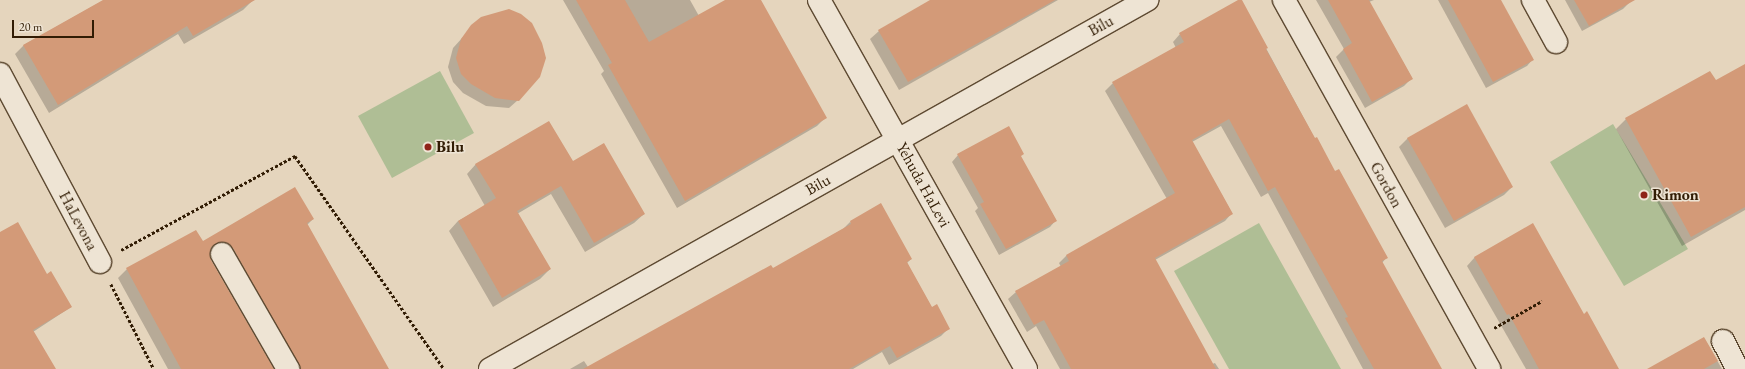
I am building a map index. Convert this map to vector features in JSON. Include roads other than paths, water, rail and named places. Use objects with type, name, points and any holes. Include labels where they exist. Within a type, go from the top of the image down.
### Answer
[{"type":"street","name":"Yehuda HaLevi","points":[[819,0],[1026,369]]},
{"type":"street","name":"Bilu","points":[[490,369],[1147,0]]},
{"type":"street","name":"Gordon","points":[[1284,0],[1489,369]]},
{"type":"street","points":[[1534,0],[1556,42]]},
{"type":"street","name":"HaLevona","points":[[0,74],[100,262]]},
{"type":"street","points":[[222,254],[288,369]]},
{"type":"street","points":[[1723,341],[1737,369]]},
{"type":"place","name":"Bilu","points":[[428,147]]},
{"type":"place","name":"Rimon","points":[[1644,195]]}]
